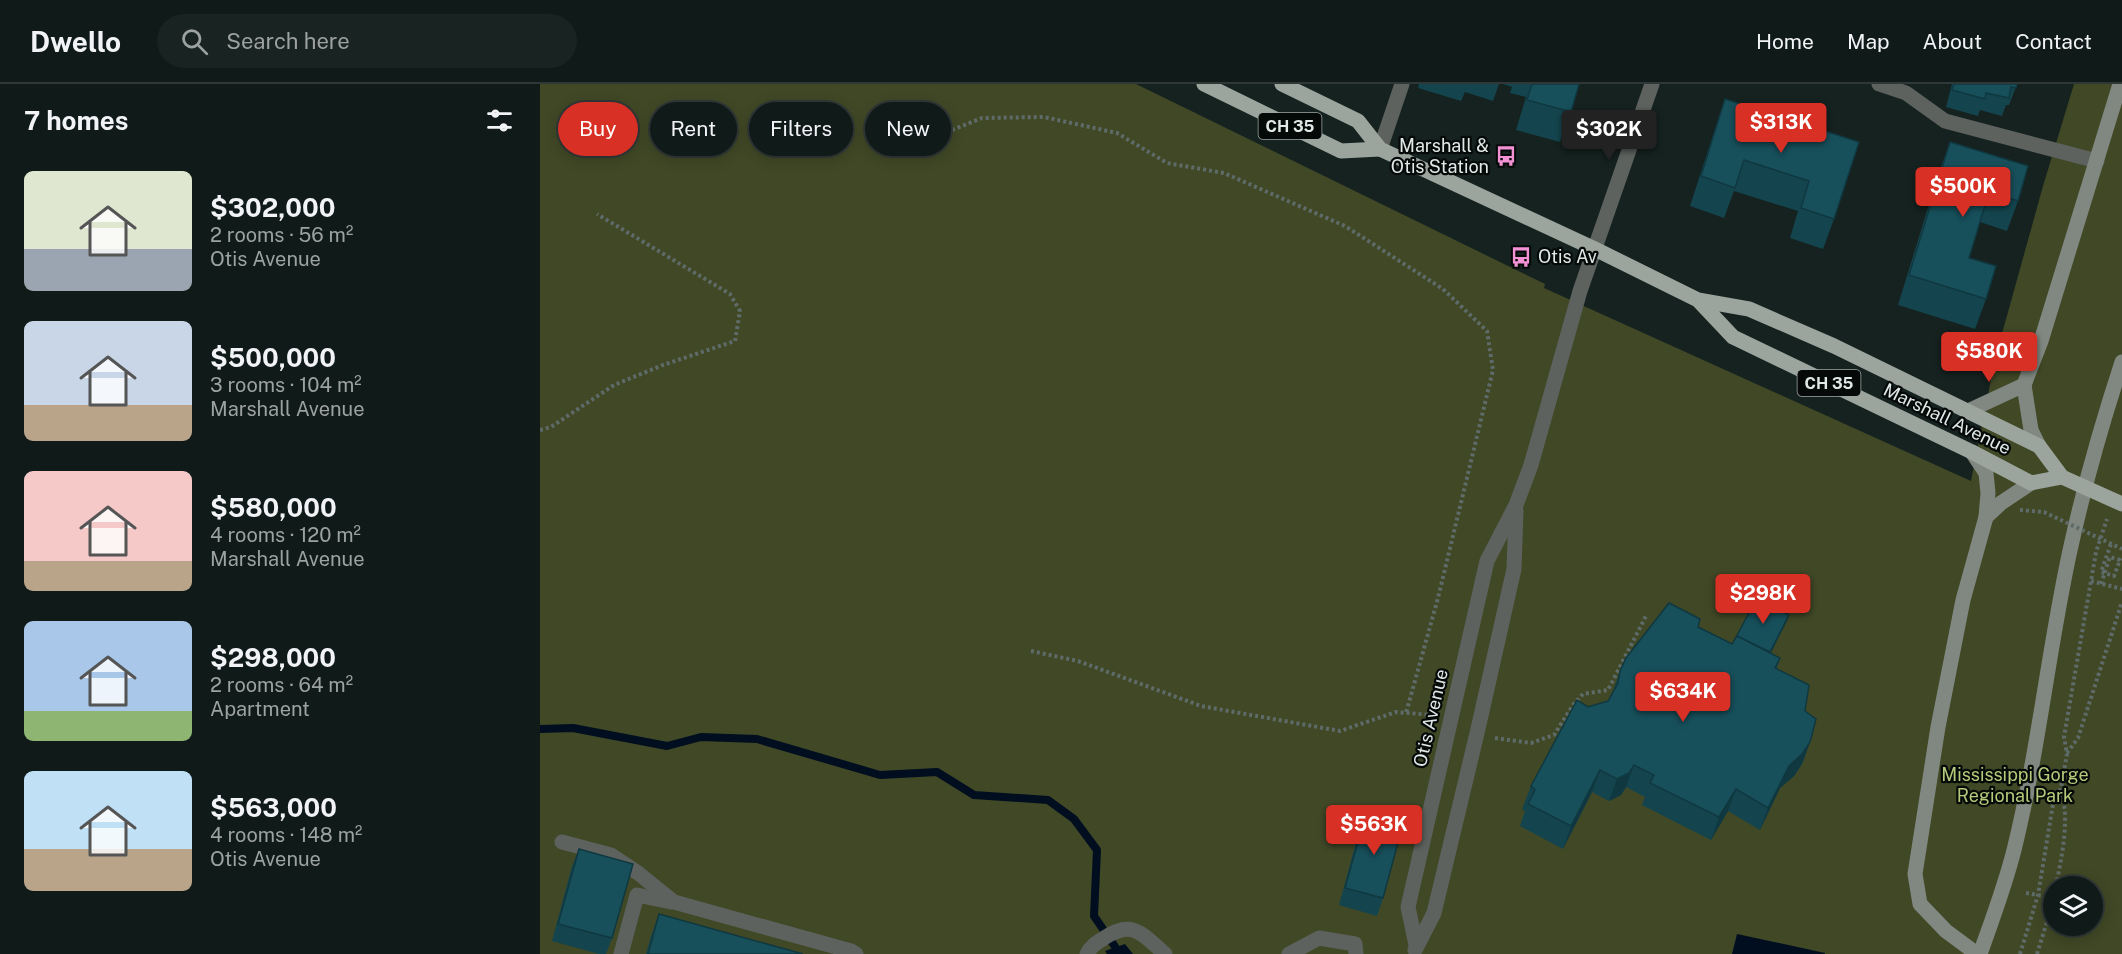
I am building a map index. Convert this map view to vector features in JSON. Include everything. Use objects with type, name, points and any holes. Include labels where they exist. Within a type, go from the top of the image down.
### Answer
[{"type":"main road","name":"Marshall Avenue","points":[[1204,84],[1341,151],[1380,149]]},
{"type":"main road","name":"Marshall Avenue","points":[[1282,84],[1358,121],[1380,149],[1595,249],[1698,300],[1749,309],[1834,346],[2039,446],[2062,477],[2122,504]]},
{"type":"main road","name":"Marshall Avenue","points":[[1698,300],[1733,337],[2031,483]]},
{"type":"main road","points":[[2031,483],[2062,477]]},
{"type":"street","points":[[1380,149],[1402,84]]},
{"type":"street","name":"Otis Avenue","points":[[1415,950],[1408,907],[1487,561],[1516,505],[1530,465],[1580,291],[1653,84]]},
{"type":"street","points":[[1879,84],[1906,93],[1945,121],[2097,160]]},
{"type":"street","points":[[2039,446],[2031,430],[2024,385],[2041,340],[2120,84]]},
{"type":"street","points":[[1971,452],[1986,473],[1988,493],[1986,517],[1963,600],[1940,715],[1915,874],[1920,904],[1946,931],[1979,954],[2004,887],[2014,849],[2069,555],[2099,433],[2122,362]]},
{"type":"street","points":[[1968,411],[2024,385]]},
{"type":"street","points":[[1986,517],[2001,503],[2031,483]]},
{"type":"street","name":"Otis Avenue","points":[[1415,950],[1434,914],[1478,729],[1514,569],[1516,505]]},
{"type":"street","points":[[562,842],[611,855],[674,902]]},
{"type":"street","points":[[621,954],[637,895],[674,902],[856,954]]},
{"type":"street","points":[[1090,950],[1118,929],[1130,928],[1165,954]]},
{"type":"street","points":[[1289,954],[1318,938],[1354,944],[1356,954]]},
{"type":"path","points":[[952,130],[982,118],[1044,117],[1117,133],[1167,163],[1224,173],[1345,226],[1443,289],[1487,331],[1494,370],[1438,598],[1406,712]]},
{"type":"path","points":[[540,430],[551,427],[614,385],[663,365],[735,341],[740,311],[730,294],[597,214]]},
{"type":"path","points":[[2020,510],[2044,512],[2122,549]]},
{"type":"path","points":[[2020,954],[2038,895],[2053,804],[2061,788],[2067,754],[2064,737],[2096,552],[2107,518]]},
{"type":"path","points":[[2101,584],[2104,575],[2107,566],[2110,557],[2120,560],[2115,576],[2108,574],[2101,572],[2111,544]]},
{"type":"path","points":[[2091,581],[2122,589]]},
{"type":"path","points":[[2067,754],[2078,738],[2122,602]]},
{"type":"path","points":[[1478,729],[1497,739],[1532,742],[1554,735],[1573,705],[1583,694],[1608,690],[1647,614]]},
{"type":"path","points":[[1030,651],[1078,661],[1200,706],[1340,731],[1396,712],[1426,713],[1450,722]]},
{"type":"path","points":[[2058,876],[2066,805],[2061,788]]},
{"type":"path","points":[[2026,892],[2043,896]]},
{"type":"path","points":[[2037,954],[2043,935]]},
{"type":"green space","name":"Mississippi Gorge Regional Park","points":[[540,84],[1136,84],[1545,284],[1544,288],[1971,481],[1995,359],[2074,84],[2122,84],[2122,954],[540,954]]},
{"type":"water","points":[[1737,934],[1825,953],[1825,954],[1732,954]]},
{"type":"water","points":[[1125,944],[1133,954],[1107,954],[1105,951]]},
{"type":"building","points":[[1532,84],[1579,84],[1571,112],[1527,100]]},
{"type":"building","points":[[1954,84],[2017,84],[2016,88],[2011,87],[2009,98],[1986,93],[1985,99],[1952,90]]},
{"type":"building","points":[[1725,99],[1859,142],[1834,219],[1801,208],[1809,181],[1744,160],[1735,188],[1701,176]]},
{"type":"building","points":[[1950,142],[2028,166],[2018,201],[1989,192],[1969,258],[1996,266],[1986,299],[1909,275]]},
{"type":"building","points":[[1757,598],[1789,615],[1770,652],[1737,636],[1735,639]]},
{"type":"building","points":[[1669,603],[1700,619],[1698,627],[1732,644],[1737,636],[1780,658],[1775,668],[1809,685],[1805,711],[1816,719],[1810,742],[1802,754],[1789,766],[1768,808],[1736,789],[1719,817],[1650,783],[1654,775],[1634,765],[1629,773],[1617,779],[1600,770],[1571,826],[1528,804],[1535,790],[1531,786],[1577,700],[1588,707],[1608,701],[1618,683],[1626,658]]},
{"type":"building","points":[[1366,813],[1403,824],[1383,898],[1345,888]]},
{"type":"building","points":[[579,849],[633,864],[612,938],[558,924]]},
{"type":"building","points":[[659,914],[803,954],[648,954]]},
{"type":"waterway","points":[[540,729],[573,728],[667,746],[701,737],[757,739],[880,775],[937,772],[974,795],[1048,800],[1074,819],[1097,850],[1094,916],[1120,954]]},
{"type":"place","name":"Marshall & Otis Station","points":[[1506,156]]},
{"type":"place","name":"Otis Av","points":[[1521,257]]}]
